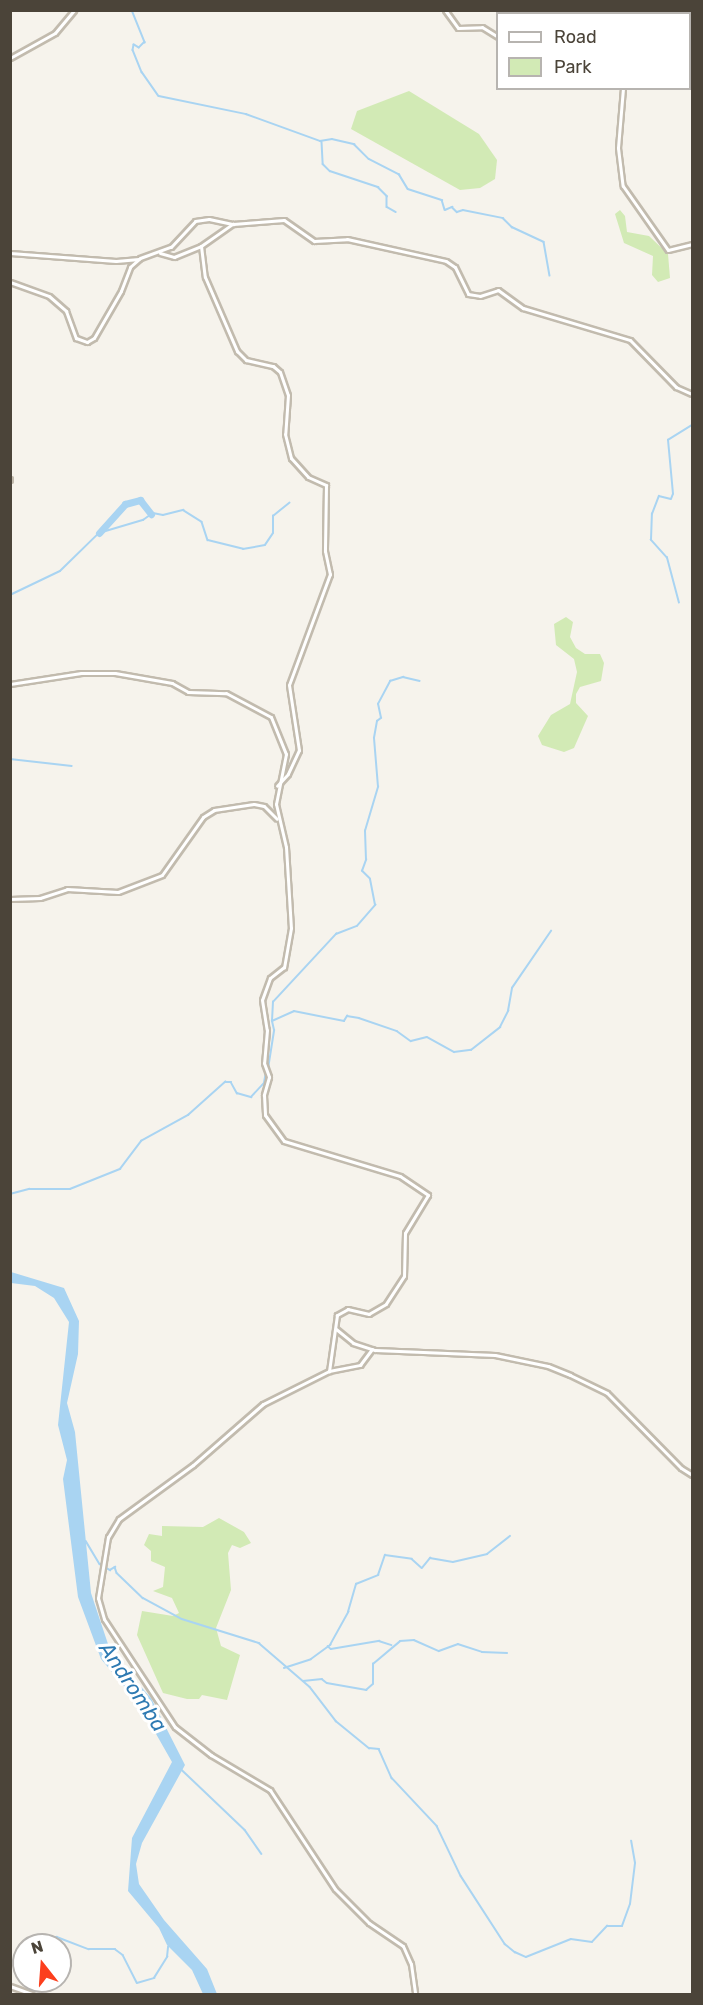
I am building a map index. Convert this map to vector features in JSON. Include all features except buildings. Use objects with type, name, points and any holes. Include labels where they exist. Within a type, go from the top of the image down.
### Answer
[{"type":"street","points":[[10,58],[55,33],[74,10]]},
{"type":"street","points":[[445,10],[458,28],[482,27],[496,36]]},
{"type":"street","points":[[623,90],[618,148],[623,186],[668,250],[693,244]]},
{"type":"street","points":[[10,253],[116,261],[140,258],[171,247],[195,221],[209,219],[233,224],[284,220],[314,242],[347,239],[446,261],[455,267],[468,294],[480,296],[498,290],[523,308],[630,340],[676,387],[693,394]]},
{"type":"street","points":[[159,253],[174,257],[201,246],[233,224]]},
{"type":"street","points":[[201,246],[205,277],[237,351],[246,360],[273,366],[280,372],[288,394],[285,434],[291,458],[308,477],[326,485],[325,551],[330,574],[289,685],[299,750],[288,774],[277,786]]},
{"type":"street","points":[[10,282],[49,296],[66,311],[76,338],[87,342],[94,338],[122,291],[125,273],[140,258]]},
{"type":"street","points":[[10,684],[81,673],[115,673],[178,685],[188,692],[226,693],[271,717],[286,754],[277,786],[277,819],[286,848],[291,928],[284,966],[270,978],[262,1000],[267,1030],[264,1063],[269,1077],[264,1095],[265,1115],[284,1141],[400,1176],[428,1195],[405,1233],[404,1276],[395,1293],[381,1309],[369,1314],[343,1310],[337,1315],[329,1371]]},
{"type":"street","points":[[10,899],[40,898],[66,889],[118,891],[162,875],[203,818],[214,810],[254,804],[264,806],[277,819]]},
{"type":"street","points":[[336,1329],[352,1343],[372,1349],[495,1355],[548,1366],[607,1393],[681,1468],[693,1475]]},
{"type":"street","points":[[372,1349],[360,1365],[329,1371],[263,1404],[193,1465],[124,1514],[108,1537],[98,1599],[104,1619],[170,1722],[211,1755],[270,1790],[335,1889],[369,1923],[403,1946],[411,1964],[415,1995]]},
{"type":"street","points":[[10,1986],[32,1995]]},
{"type":"green space","points":[[409,91],[479,134],[497,160],[495,179],[480,188],[460,190],[351,129],[357,111]]},
{"type":"green space","points":[[620,210],[625,216],[627,232],[649,236],[668,254],[670,278],[658,282],[652,275],[653,256],[624,243],[615,214]]},
{"type":"green space","points":[[566,617],[573,622],[570,637],[576,648],[585,654],[600,654],[604,663],[601,681],[580,687],[576,694],[576,703],[588,716],[574,748],[564,752],[542,745],[538,736],[551,715],[570,704],[577,672],[574,659],[556,645],[554,624]]},
{"type":"green space","points":[[219,1518],[244,1532],[251,1543],[240,1548],[232,1545],[228,1553],[231,1590],[216,1628],[221,1646],[240,1655],[227,1700],[202,1695],[199,1699],[187,1699],[163,1693],[137,1635],[142,1611],[173,1616],[179,1613],[172,1598],[153,1591],[163,1587],[165,1567],[151,1561],[151,1551],[144,1545],[149,1534],[162,1536],[162,1526],[203,1527]]},
{"type":"water","name":"Andromba","points":[[11,1272],[64,1288],[79,1321],[78,1354],[67,1403],[75,1432],[91,1593],[111,1653],[151,1698],[185,1765],[142,1843],[136,1864],[139,1884],[164,1920],[207,1969],[217,1994],[203,1994],[192,1970],[167,1945],[159,1928],[128,1891],[132,1838],[172,1762],[139,1704],[101,1659],[78,1597],[63,1479],[67,1460],[58,1425],[69,1322],[54,1298],[35,1286],[11,1283]]},
{"type":"waterway","points":[[132,10],[145,42],[139,48],[134,45],[133,50],[142,72],[159,96],[246,114],[320,141],[332,139],[354,144],[369,159],[399,174],[408,189],[442,200],[445,210],[452,207],[457,212],[463,210],[503,218],[512,227],[544,242],[550,275]]},
{"type":"waterway","points":[[322,142],[323,164],[330,171],[378,187],[387,196],[387,207],[396,212]]},
{"type":"waterway","points":[[679,603],[667,558],[651,540],[652,514],[659,496],[671,499],[673,494],[668,440],[692,425]]},
{"type":"waterway","points":[[99,533],[125,504],[140,500],[151,514]]},
{"type":"waterway","points":[[10,595],[60,571],[99,533],[143,520],[153,513],[163,515],[183,510],[202,522],[208,540],[243,549],[265,545],[273,533],[273,516],[289,503]]},
{"type":"waterway","points":[[272,1021],[273,1002],[336,934],[357,926],[375,905],[370,879],[362,871],[366,860],[365,831],[378,787],[374,738],[377,721],[381,718],[378,704],[390,681],[403,677],[420,681]]},
{"type":"waterway","points":[[10,759],[72,766]]},
{"type":"waterway","points":[[268,1069],[274,1030],[272,1021],[294,1011],[344,1021],[347,1016],[359,1018],[397,1031],[411,1041],[427,1037],[454,1052],[471,1050],[500,1027],[508,1011],[512,988],[551,931]]},
{"type":"waterway","points":[[10,1194],[29,1189],[70,1189],[120,1169],[141,1141],[188,1115],[225,1082],[231,1082],[237,1093],[251,1097],[264,1083],[266,1072]]},
{"type":"waterway","points":[[284,1668],[311,1659],[330,1645],[348,1612],[356,1584],[378,1575],[385,1555],[412,1559],[422,1568],[430,1558],[453,1562],[487,1554],[510,1536]]},
{"type":"waterway","points":[[86,1541],[100,1564],[110,1570],[115,1567],[117,1573],[143,1598],[182,1619],[259,1643],[310,1687],[336,1721],[369,1748],[379,1749],[392,1778],[437,1826],[461,1876],[505,1944],[515,1952],[526,1957],[571,1939],[592,1942],[607,1926],[622,1926],[630,1904],[635,1863],[631,1841]]},
{"type":"waterway","points":[[303,1681],[322,1679],[327,1683],[366,1690],[373,1684],[373,1664],[400,1641],[414,1640],[439,1651],[458,1644],[482,1652],[507,1653]]},
{"type":"waterway","points":[[328,1646],[331,1649],[379,1641],[391,1645]]},
{"type":"waterway","points":[[181,1769],[245,1830],[262,1854]]},
{"type":"waterway","points":[[72,1943],[89,1949],[115,1949],[123,1955],[137,1983],[154,1978],[167,1957],[168,1947]]}]
